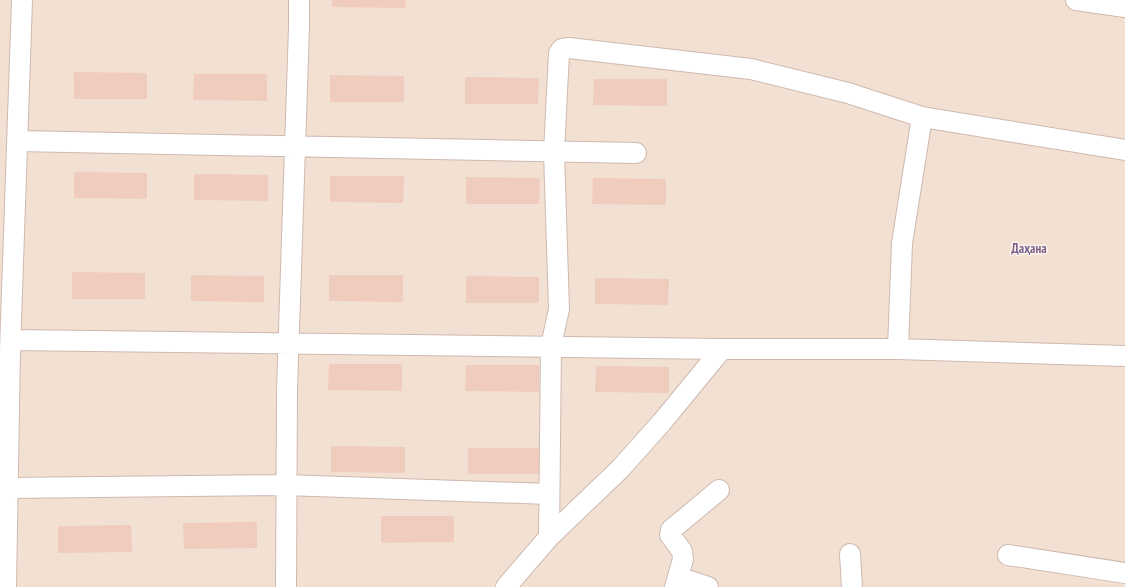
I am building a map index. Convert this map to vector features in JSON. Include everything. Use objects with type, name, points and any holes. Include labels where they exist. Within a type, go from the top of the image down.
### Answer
[{"type":"street","points":[[6,587],[5,496],[22,0]]},
{"type":"street","points":[[286,587],[285,485],[288,344],[299,0]]},
{"type":"street","points":[[1076,0],[1125,7]]},
{"type":"street","points":[[549,537],[551,346],[559,309],[554,152],[559,53],[562,49],[569,48],[751,69],[848,94],[922,117],[1125,150]]},
{"type":"street","points":[[898,349],[902,243],[922,117]]},
{"type":"street","points":[[17,141],[295,145],[636,153]]},
{"type":"street","points":[[11,340],[722,349],[898,349],[1125,356]]},
{"type":"street","points":[[506,587],[549,537],[620,469],[662,422],[722,349]]},
{"type":"street","points":[[5,496],[285,485],[549,494]]},
{"type":"street","points":[[708,587],[676,582],[682,559],[682,551],[670,535],[671,530],[719,490]]},
{"type":"street","points":[[850,554],[852,587]]},
{"type":"street","points":[[1008,555],[1125,573]]},
{"type":"shaded area","points":[[0,0],[1125,0],[1125,587],[0,587]]},
{"type":"building","points":[[332,0],[406,0],[405,8],[332,7]]},
{"type":"building","points":[[74,72],[147,73],[147,99],[74,99]]},
{"type":"building","points":[[194,74],[267,74],[267,101],[193,100]]},
{"type":"building","points":[[330,75],[404,76],[404,102],[330,102]]},
{"type":"building","points":[[465,77],[539,78],[538,104],[465,104]]},
{"type":"building","points":[[594,79],[667,79],[667,106],[593,105]]},
{"type":"building","points":[[74,172],[147,173],[147,199],[74,198]]},
{"type":"building","points":[[194,174],[268,175],[268,201],[194,200]]},
{"type":"building","points":[[330,176],[404,176],[403,203],[330,202]]},
{"type":"building","points":[[466,177],[540,178],[539,204],[466,204]]},
{"type":"building","points":[[593,178],[666,179],[666,205],[592,204]]},
{"type":"building","points":[[72,272],[145,273],[145,299],[72,299]]},
{"type":"building","points":[[191,275],[264,276],[264,302],[191,301]]},
{"type":"building","points":[[329,275],[403,275],[403,302],[329,301]]},
{"type":"building","points":[[466,276],[539,277],[539,303],[466,303]]},
{"type":"building","points":[[595,278],[669,279],[668,305],[595,304]]},
{"type":"building","points":[[329,364],[402,364],[402,391],[328,390]]},
{"type":"building","points":[[466,365],[539,365],[539,392],[465,391]]},
{"type":"building","points":[[596,366],[669,367],[669,393],[595,392]]},
{"type":"building","points":[[331,446],[405,447],[405,473],[331,472]]},
{"type":"building","points":[[468,448],[541,448],[541,474],[468,474]]},
{"type":"building","points":[[381,516],[454,516],[454,542],[381,543]]},
{"type":"building","points":[[257,522],[257,548],[184,549],[183,523]]},
{"type":"building","points":[[131,525],[132,552],[58,553],[58,526]]},
{"type":"district","name":"Даҳана","points":[[1029,248]]}]
